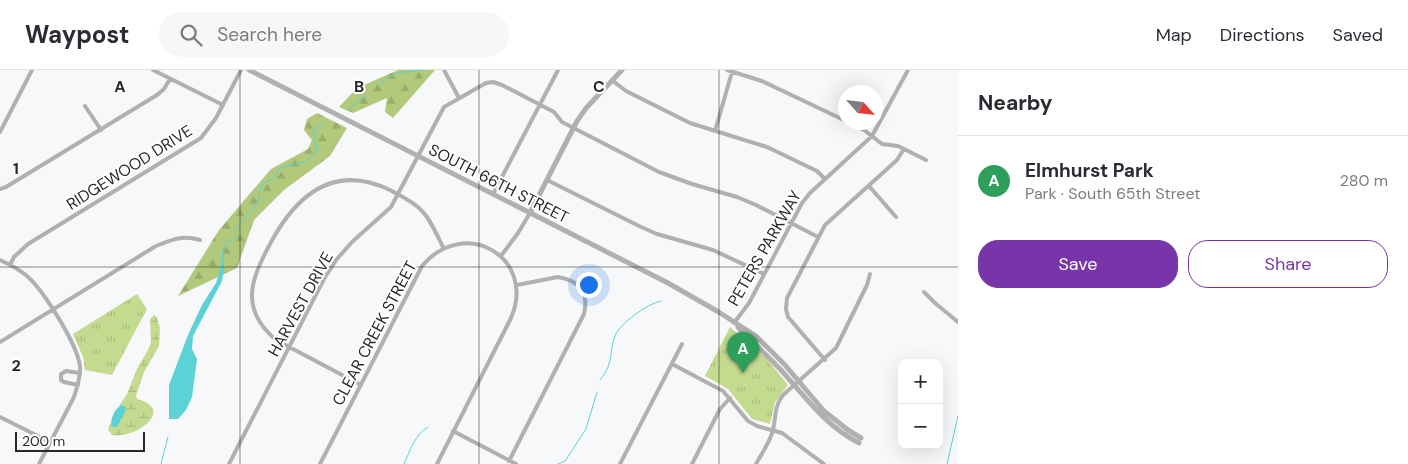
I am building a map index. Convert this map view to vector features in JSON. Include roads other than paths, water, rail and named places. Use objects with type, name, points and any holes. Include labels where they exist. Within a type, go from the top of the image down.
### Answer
[{"type":"street","points":[[0,132],[32,70]]},
{"type":"street","points":[[153,70],[223,105]]},
{"type":"street","name":"RIDGEWOOD DRIVE","points":[[10,265],[14,257],[28,244],[201,138],[210,128],[240,70]]},
{"type":"street","name":"SOUTH 66TH STREET","points":[[249,70],[717,310],[734,323],[797,384],[822,417],[840,432],[860,441]]},
{"type":"street","points":[[444,70],[459,98]]},
{"type":"street","points":[[493,194],[558,70]]},
{"type":"street","points":[[501,256],[530,213],[574,128],[587,107],[622,70]]},
{"type":"street","points":[[727,70],[762,81],[838,117]]},
{"type":"street","name":"PETERS PARKWAY","points":[[734,323],[749,303],[802,203],[872,136],[908,70]]},
{"type":"street","points":[[715,131],[732,72]]},
{"type":"street","points":[[0,189],[157,95],[164,89],[170,79]]},
{"type":"street","points":[[613,81],[626,91],[690,123],[767,148],[817,171],[825,179]]},
{"type":"street","name":"HARVEST DRIVE","points":[[229,464],[325,277],[352,242],[391,207],[444,107],[486,83],[493,82],[540,104]]},
{"type":"street","points":[[540,104],[554,112],[562,122],[659,172],[737,197],[818,237]]},
{"type":"street","points":[[85,106],[101,130]]},
{"type":"street","points":[[864,130],[884,145],[898,146],[926,160]]},
{"type":"street","points":[[825,360],[790,320],[786,308],[787,298],[825,225],[897,160],[904,149]]},
{"type":"street","points":[[361,384],[288,348],[276,340],[264,330],[256,316],[252,298],[254,282],[265,253],[277,231],[295,206],[311,192],[333,182],[354,180],[374,183],[414,204],[426,216],[443,247],[464,243],[476,244],[501,256],[511,270],[517,285],[516,302],[511,318],[436,464]]},
{"type":"street","points":[[547,180],[657,234],[713,250],[764,274]]},
{"type":"street","points":[[869,186],[896,217]]},
{"type":"street","points":[[0,342],[156,246],[187,237],[200,240]]},
{"type":"street","name":"CLEAR CREEK STREET","points":[[320,464],[422,266],[430,256],[443,247]]},
{"type":"street","points":[[0,260],[27,276],[35,284],[78,355],[80,373],[74,397],[39,464]]},
{"type":"street","points":[[756,464],[773,430],[775,412],[779,402],[832,353],[841,340],[867,285],[870,274]]},
{"type":"street","points":[[509,461],[584,314],[586,302],[581,288],[576,283],[565,278],[558,277],[517,285]]},
{"type":"street","points":[[924,292],[958,322]]},
{"type":"street","points":[[620,464],[682,344]]},
{"type":"street","points":[[672,364],[719,388],[730,398],[748,421],[757,426],[782,433],[824,464]]},
{"type":"street","points":[[78,385],[64,382],[61,380],[61,374],[66,371],[80,373]]},
{"type":"street","points":[[692,464],[720,409],[730,398]]},
{"type":"street","points":[[0,417],[50,442]]},
{"type":"street","points":[[453,432],[516,464]]},
{"type":"water","points":[[224,247],[222,281],[193,336],[192,349],[197,359],[192,397],[186,410],[178,419],[169,419],[169,385],[188,335],[202,305],[216,283],[222,264]]},
{"type":"water","points":[[121,405],[126,407],[125,412],[117,427],[113,427],[111,425],[113,416]]},
{"type":"waterway","points":[[378,85],[396,73],[424,70]]},
{"type":"waterway","points":[[350,108],[366,95]]},
{"type":"waterway","points":[[222,264],[223,250],[227,242],[236,238],[235,230],[258,202],[261,187],[265,182],[272,179],[280,168],[305,162],[316,152],[317,146],[314,130],[323,124]]},
{"type":"waterway","points":[[600,380],[608,368],[615,336],[622,325],[649,306],[661,301]]},
{"type":"waterway","points":[[558,464],[565,461],[586,429],[597,392]]},
{"type":"waterway","points":[[947,464],[958,416]]},
{"type":"waterway","points":[[404,464],[416,438],[428,427]]},
{"type":"waterway","points":[[161,464],[168,437]]},
{"type":"place","name":"Elmhurst Park","points":[[743,373]]}]
